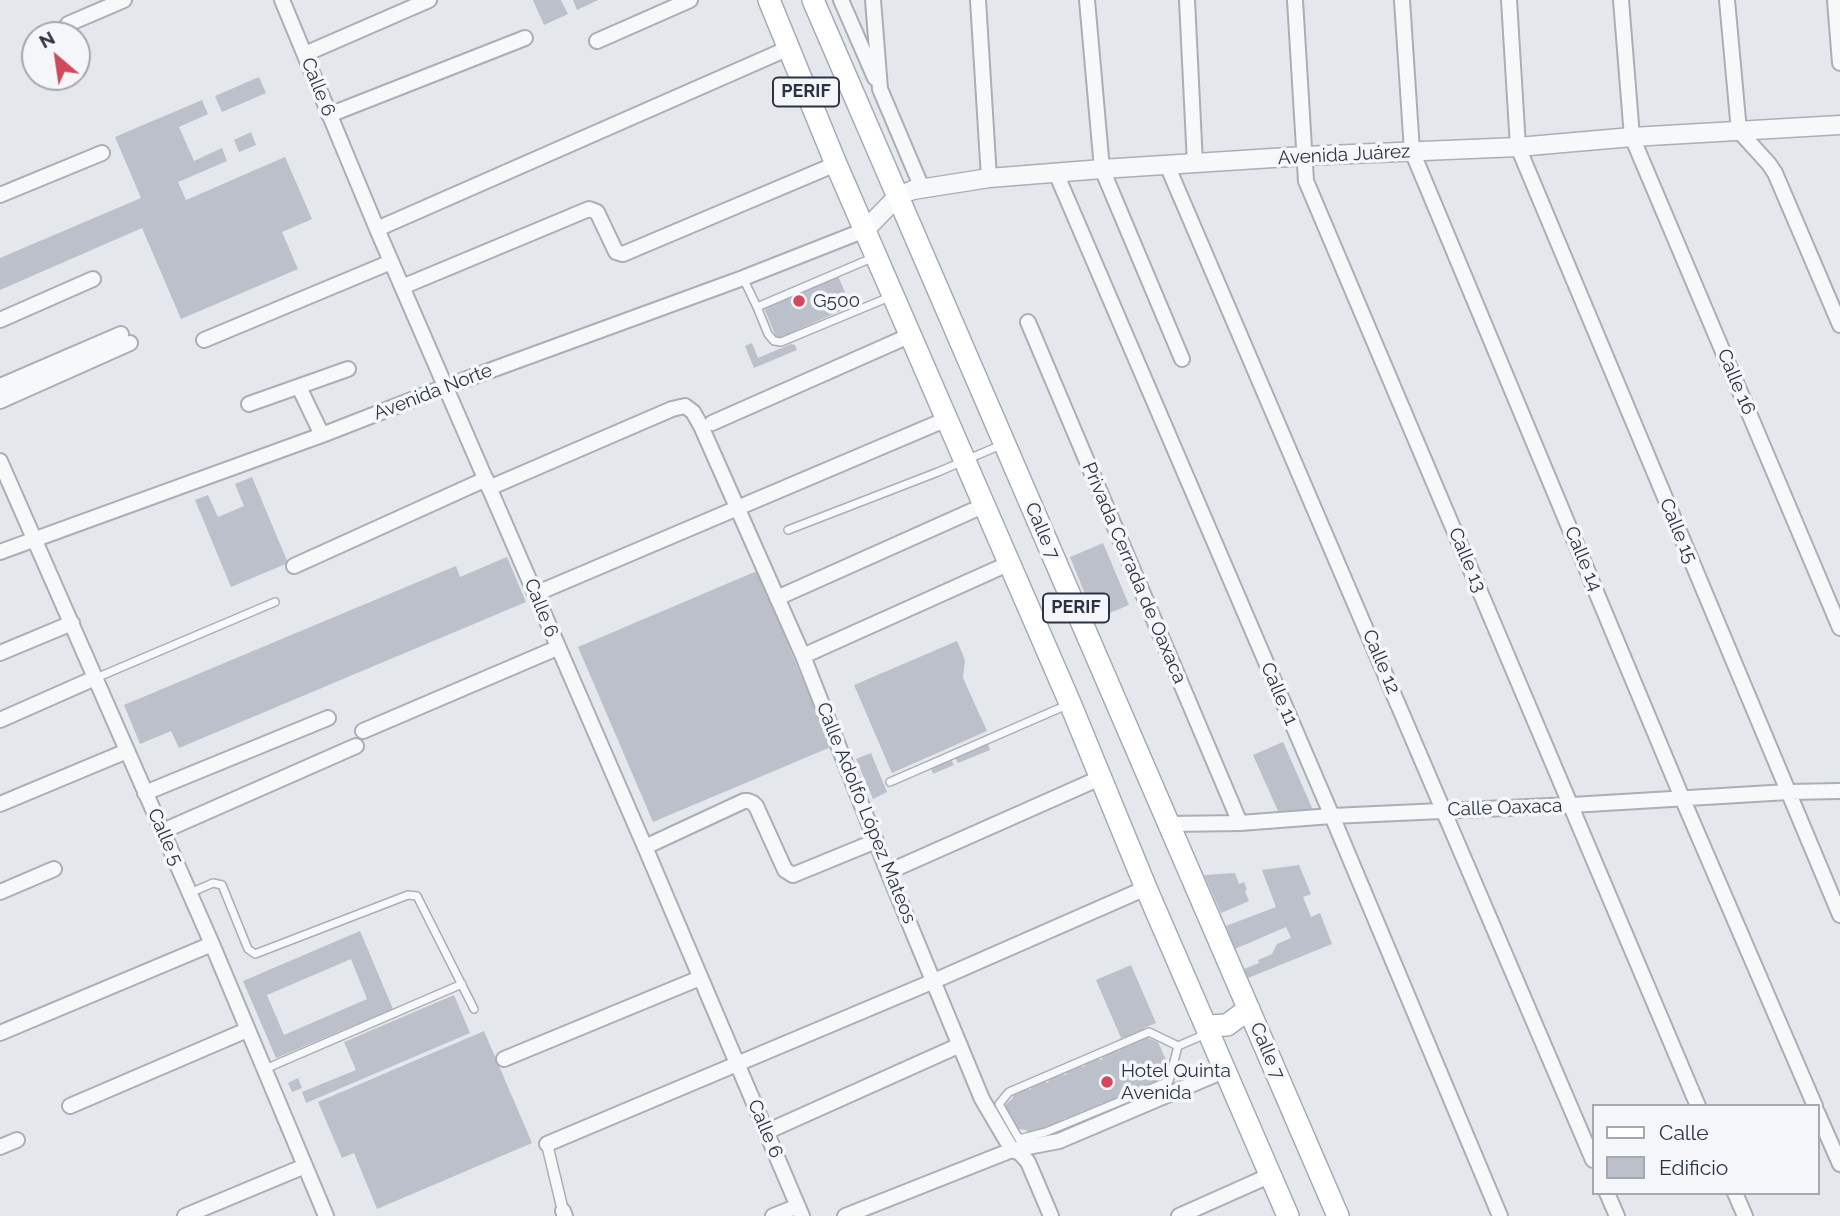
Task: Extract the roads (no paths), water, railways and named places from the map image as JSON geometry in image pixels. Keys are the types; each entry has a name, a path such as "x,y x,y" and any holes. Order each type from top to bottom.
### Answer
{"main road":[{"name":"Calle 7","path":"813,0 1338,1216"},
{"name":"PERIF","path":"775,7 836,164 1010,563 1146,888 1288,1216"},
{"path":"1208,1029 1227,1025 1249,1009"}],"street":[{"path":"75,21 124,0"},
{"name":"Calle 6","path":"282,0 391,262 800,1211"},
{"path":"305,54 429,0"},
{"path":"597,41 690,0"},
{"path":"841,0 922,188"},
{"path":"873,0 880,89"},
{"path":"978,0 989,178"},
{"path":"1087,0 1102,169 1182,359"},
{"path":"1187,0 1195,164"},
{"name":"Calle 13","path":"1295,0 1306,181 1697,1104"},
{"name":"Calle 14","path":"1402,0 1412,151 1683,800 1814,1104"},
{"name":"Calle 15","path":"1509,0 1518,147 1840,915"},
{"name":"Calle 16","path":"1621,0 1632,137 1840,628"},
{"path":"1727,0 1739,131 1774,173 1840,324"},
{"path":"1835,0 1840,63"},
{"path":"329,116 525,38"},
{"path":"377,229 789,48"},
{"name":"Avenida Juárez","path":"865,230 898,196 922,188 989,178 1304,156 1518,147 1632,137 1840,125"},
{"path":"0,195 102,153"},
{"path":"402,287 584,211 594,210 600,216 614,248 619,254 627,253 836,164"},
{"name":"Calle 12","path":"1167,165 1591,1155"},
{"name":"Calle 11","path":"1056,173 1500,1216"},
{"name":"Avenida Norte","path":"0,552 322,435 865,230"},
{"path":"204,340 391,262"},
{"path":"0,320 93,279"},
{"name":"Privada Cerrada de Oaxaca","path":"1028,322 1240,823"},
{"path":"712,423 911,335"},
{"path":"0,386 125,338 0,401"},
{"path":"248,404 348,369"},
{"path":"299,387 322,435"},
{"name":"Calle Adolfo López Mateos","path":"488,484 672,409 685,406 693,412 803,656 888,872 982,1099 1012,1150 1020,1153 1028,1162 1051,1216"},
{"path":"536,594 947,419"},
{"name":"Calle 5","path":"0,461 190,893 326,1216"},
{"path":"294,566 488,484"},
{"path":"777,598 985,505"},
{"path":"803,656 1010,563"},
{"path":"0,653 72,623"},
{"path":"363,731 557,648"},
{"path":"0,720 95,678"},
{"path":"145,793 328,718"},
{"path":"163,831 356,746"},
{"path":"0,804 127,751"},
{"path":"888,872 1100,778"},
{"name":"Calle Oaxaca","path":"1169,824 1240,823 1444,810 1572,806 1840,791"},
{"path":"645,847 748,801 756,806 785,870 793,875 876,841"},
{"path":"0,892 54,869"},
{"path":"564,1214 547,1144 934,981 1146,888"},
{"path":"1,1029 212,944"},
{"path":"503,1059 700,978"},
{"path":"70,1106 247,1030"},
{"path":"766,1132 960,1045"},
{"path":"845,1216 1012,1150 1059,1141 1226,1070"},
{"path":"1819,1116 1840,1164"},
{"path":"0,1147 18,1140"},
{"path":"186,1216 305,1166"},
{"path":"1179,1216 1271,1175"},
{"path":"1608,1195 1617,1216"},
{"path":"1736,1195 1745,1216"},
{"path":"773,1216 800,1211"}],"lane":[{"path":"757,307 876,256"},
{"path":"743,278 768,334 774,341 781,342 893,296"},
{"path":"789,530 1005,443"},
{"path":"95,678 275,602"},
{"path":"890,782 1070,703"},
{"path":"190,893 213,883 222,885 247,949 255,954 413,894 420,899 474,1009"},
{"path":"264,1069 462,984"},
{"path":"1178,1046 1149,1032 1009,1092 999,1104 1019,1139 1046,1132 1169,1081 1178,1046 1208,1029"}],"place":[{"name":"G500","path":"799,301"},
{"name":"Hotel Quinta Avenida","path":"1107,1082"}]}
